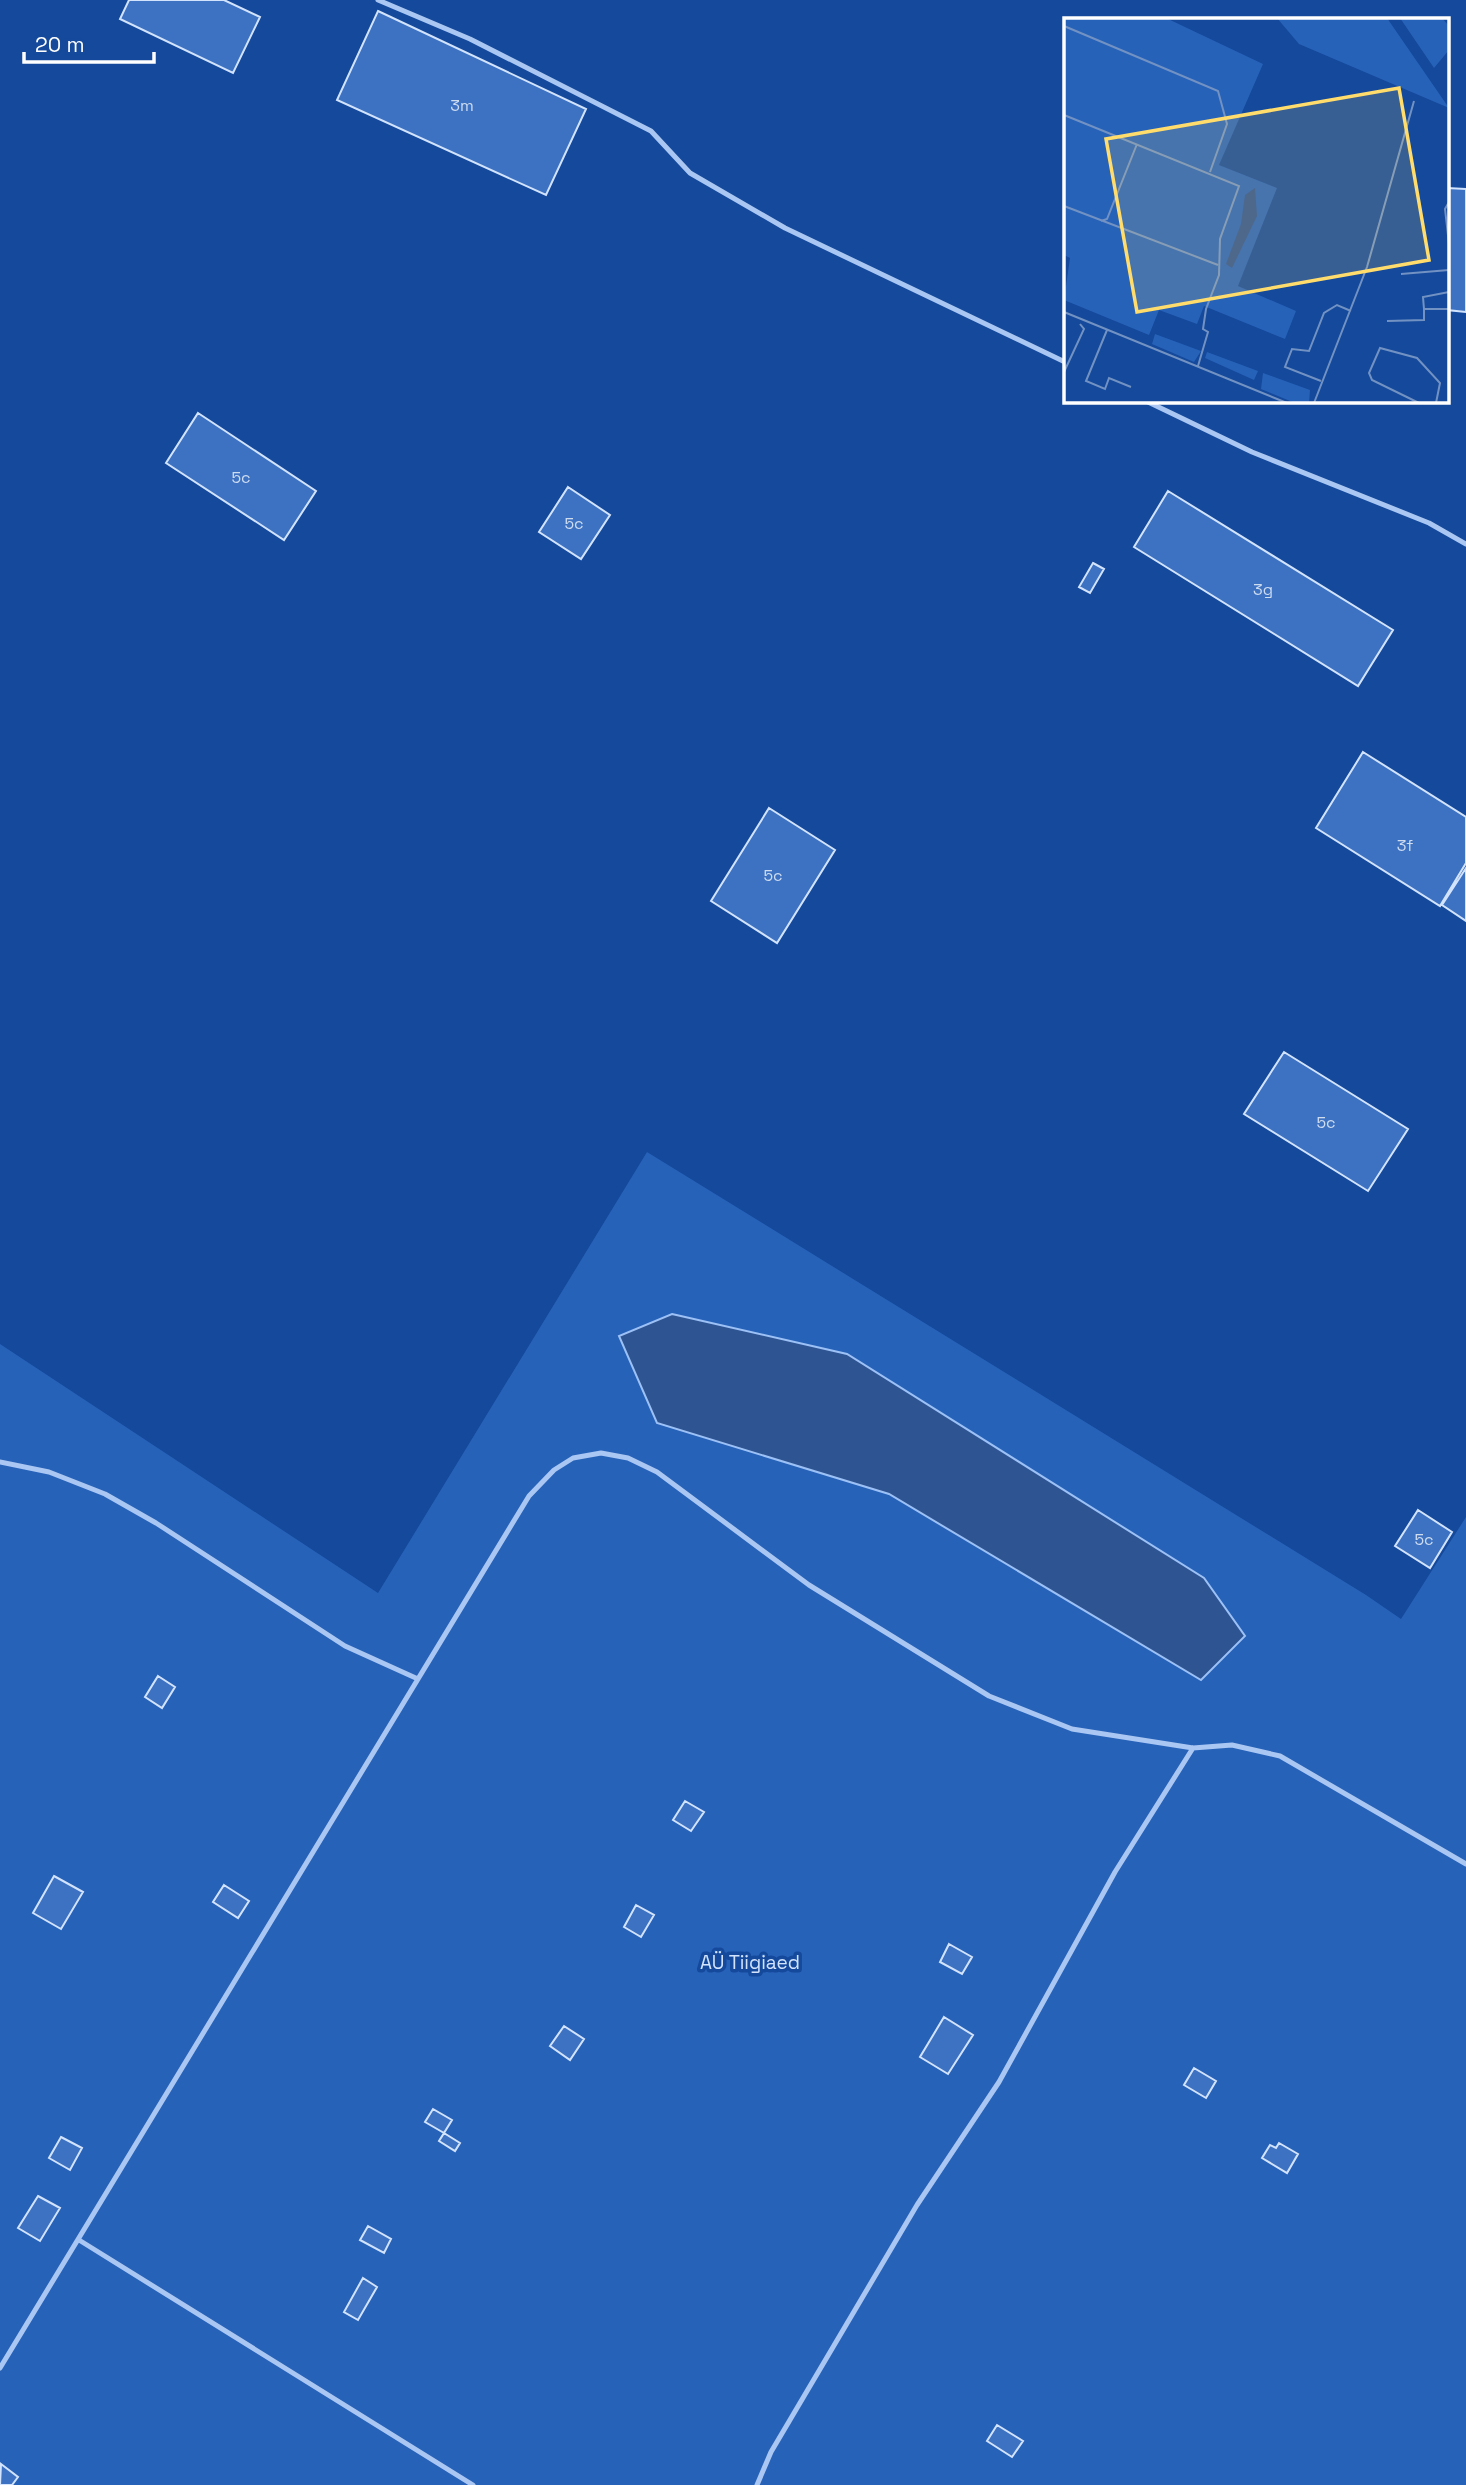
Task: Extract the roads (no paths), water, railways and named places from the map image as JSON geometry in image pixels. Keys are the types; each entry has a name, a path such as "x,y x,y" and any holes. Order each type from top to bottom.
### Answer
{"lane":[{"path":"378,0 470,39 651,131 690,173 785,228 1064,362"},
{"path":"1148,402 1252,452 1429,523 1466,544"},
{"path":"0,2368 529,1496 554,1470 573,1458 601,1453 628,1458 657,1472 809,1585 989,1696 1072,1729 1193,1748 1232,1745 1280,1756 1466,1864"},
{"path":"0,1462 49,1472 105,1494 156,1523 345,1646 418,1679"},
{"path":"757,2485 778,2440 917,2205 999,2082 1115,1872 1193,1748"},
{"path":"79,2240 473,2485"}],"park label":[{"name":"AÜ Tiigiaed","path":"750,1962"}]}
